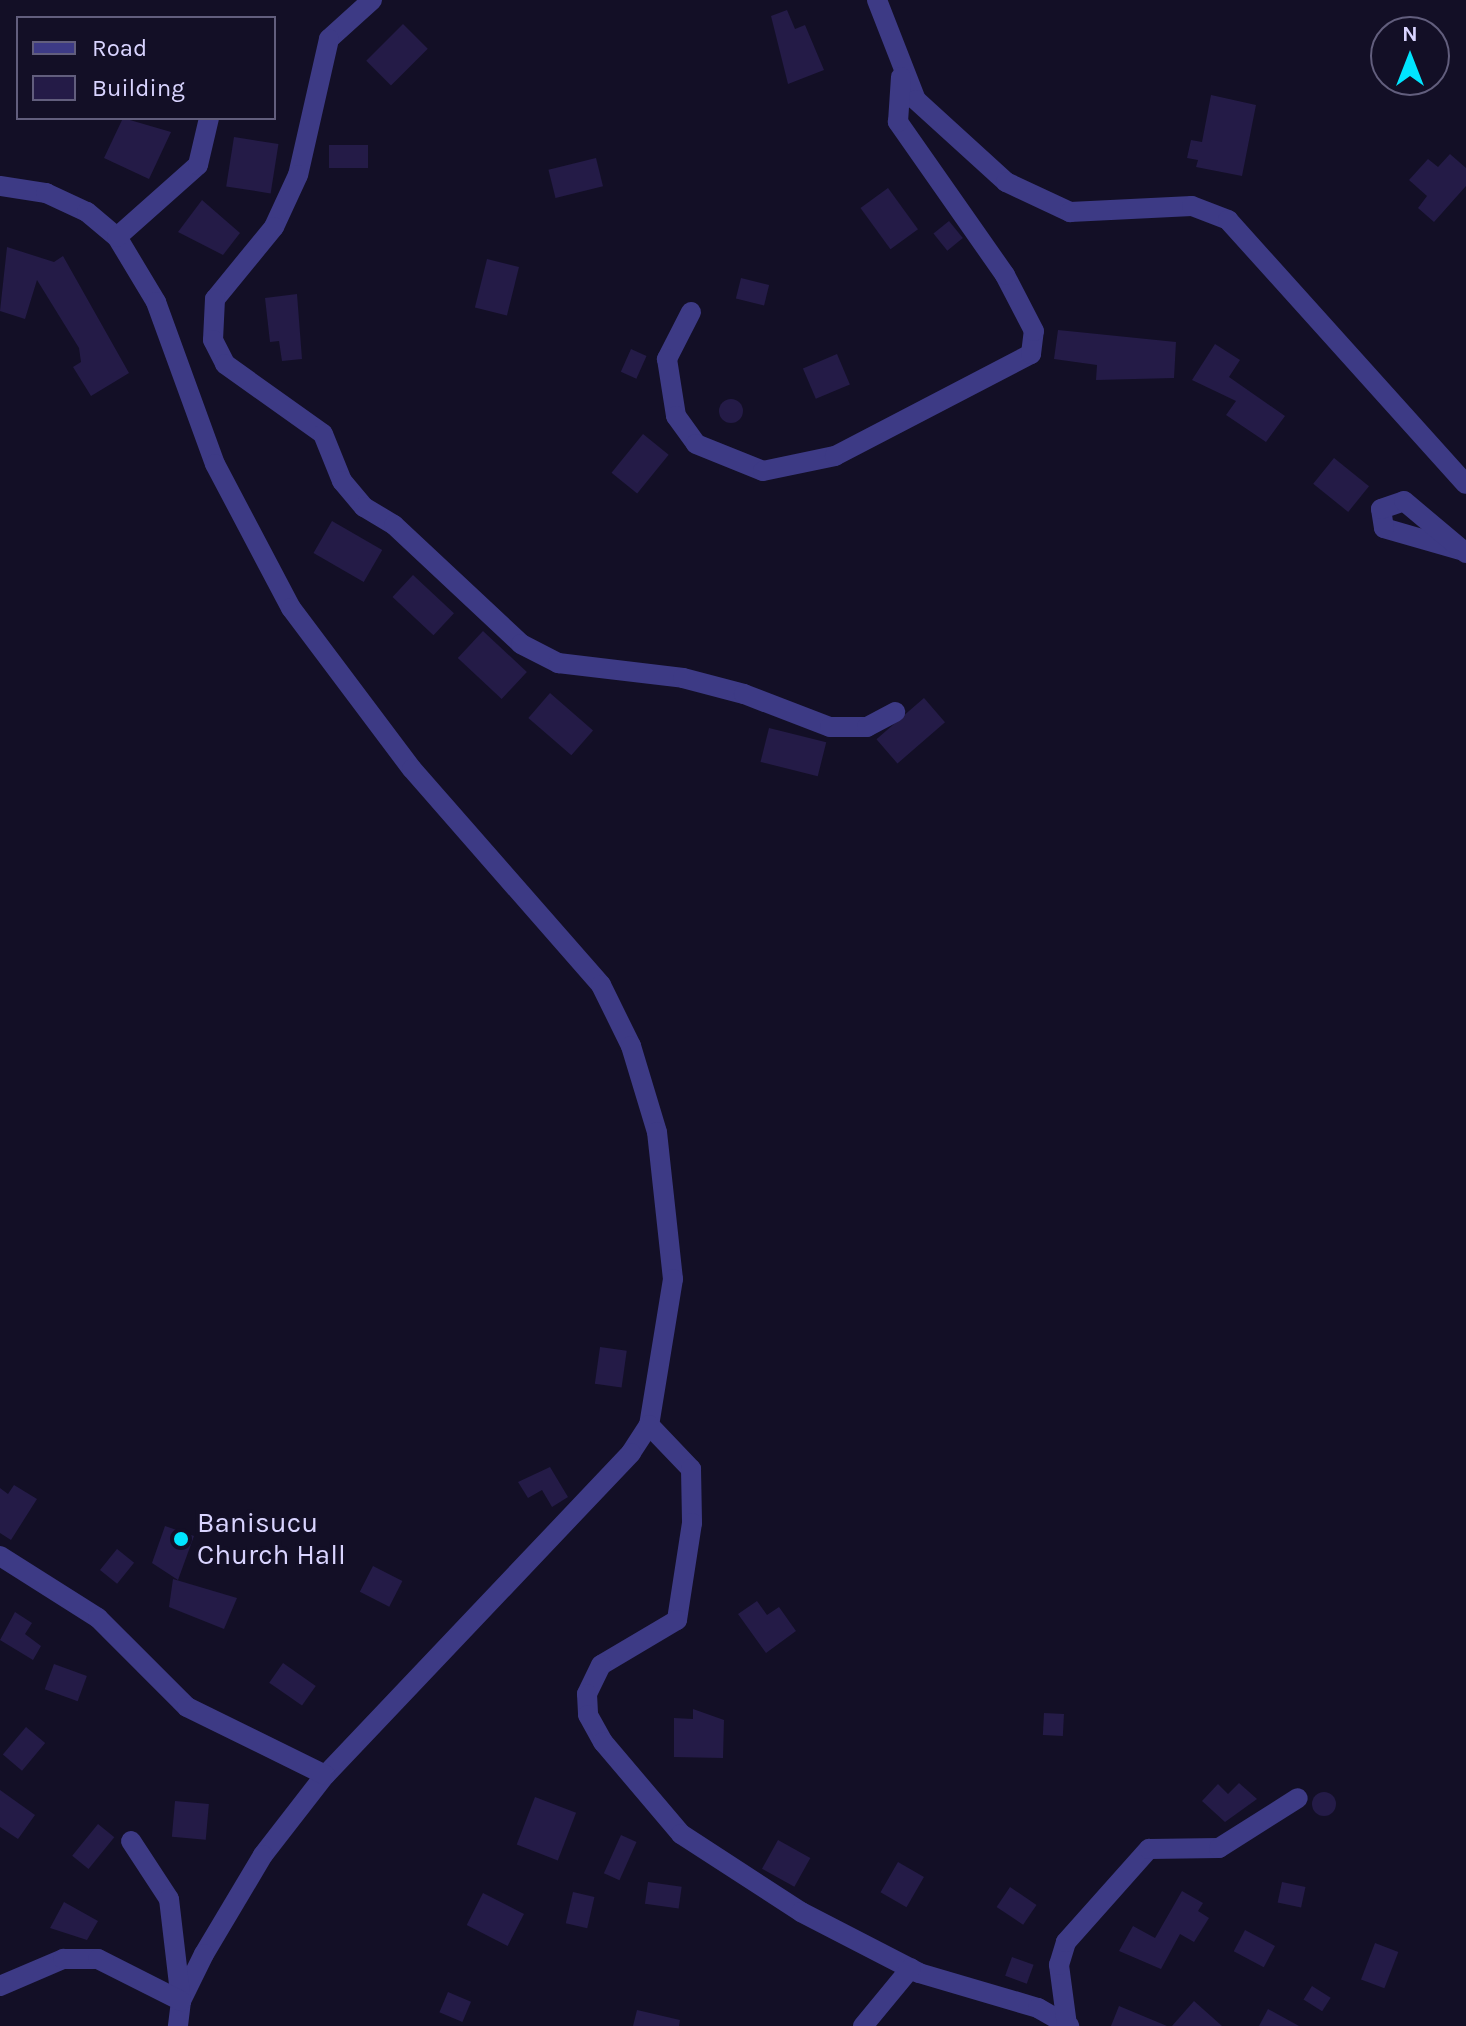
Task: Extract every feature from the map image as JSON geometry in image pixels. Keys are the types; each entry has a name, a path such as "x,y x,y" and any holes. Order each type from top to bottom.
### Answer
{"street":[{"path":"372,0 329,39 298,175 274,227 215,299 213,340 248,384 282,398 323,434 342,481 364,507 394,525 521,644 558,663 683,678 830,727 867,727 895,712"},
{"path":"877,0 901,77 916,100 1037,202 1119,214 1192,206 1228,220 1466,484"},
{"path":"691,312 667,359 676,416 696,444 763,471 835,456 1023,363 1034,342 1026,311 960,207 911,149 898,122 901,77"},
{"path":"117,237 198,165 209,120"},
{"path":"0,186 46,193 87,212 117,237 156,302 215,464 291,608 412,769 601,985 631,1046 657,1132 673,1279 649,1425 631,1453 325,1775 263,1855 181,2001"},
{"path":"649,1425 691,1469 692,1523 677,1620 601,1665 587,1694 588,1715 647,1802 681,1834 801,1912 911,1968 1038,2008 1068,2026"},
{"path":"0,1556 98,1618 187,1707 325,1775"},
{"path":"1068,2026 1059,1965 1066,1942 1149,1849 1219,1848 1298,1798"},
{"path":"131,1841 169,1899 181,2001 178,2026"},
{"path":"0,1986 63,1959 98,1959 181,2001"},
{"path":"863,2026 911,1968"}],"building":[{"path":"787,10 795,29 805,25 824,70 788,84 771,16"},
{"path":"403,24 428,49 391,86 366,61"},
{"path":"1211,95 1256,105 1242,176 1196,167 1198,160 1187,158 1191,140 1202,142"},
{"path":"122,120 171,132 149,179 104,158"},
{"path":"234,137 278,144 271,193 226,186"},
{"path":"329,145 368,145 368,168 329,168"},
{"path":"1450,154 1466,168 1466,186 1434,222 1418,208 1427,196 1409,180 1428,159 1438,167"},
{"path":"596,158 603,186 555,198 548,170"},
{"path":"888,188 918,229 890,249 860,208"},
{"path":"202,200 240,233 223,255 178,232"},
{"path":"949,221 963,238 947,251 933,234"},
{"path":"7,247 54,262 63,256 129,373 91,396 73,367 81,362 79,348 37,280 25,319 0,311"},
{"path":"487,259 519,267 507,315 475,308"},
{"path":"741,278 769,285 764,305 736,298"},
{"path":"297,294 302,359 282,361 279,341 270,342 265,298"},
{"path":"1058,330 1176,342 1174,378 1096,380 1097,365 1054,359"},
{"path":"1215,344 1240,360 1229,377 1285,416 1266,442 1226,415 1236,401 1192,380"},
{"path":"631,349 647,356 636,379 621,372"},
{"path":"837,354 850,384 816,399 803,368"},
{"path":"731,399 740,402 743,411 740,420 731,423 722,420 719,411 722,402"},
{"path":"643,434 669,455 637,494 612,473"},
{"path":"1334,458 1369,486 1348,512 1313,484"},
{"path":"332,521 382,550 364,582 314,553"},
{"path":"413,575 454,613 433,635 393,597"},
{"path":"483,631 527,672 502,699 458,658"},
{"path":"550,693 593,730 571,755 528,718"},
{"path":"924,698 945,722 897,763 876,739"},
{"path":"769,728 826,742 818,776 761,762"},
{"path":"600,1347 627,1351 622,1387 595,1384"},
{"path":"550,1467 568,1497 552,1507 542,1490 528,1498 518,1482"},
{"path":"14,1485 37,1499 11,1540 0,1533 0,1488 8,1494"},
{"path":"165,1526 194,1536 178,1580 152,1563"},
{"path":"117,1549 134,1563 117,1584 100,1570"},
{"path":"373,1566 402,1581 389,1607 360,1592"},
{"path":"173,1579 237,1598 224,1629 169,1607"},
{"path":"757,1601 767,1615 779,1607 796,1631 766,1653 738,1614"},
{"path":"15,1612 32,1623 25,1634 41,1646 33,1660 0,1640"},
{"path":"283,1663 316,1686 302,1706 269,1683"},
{"path":"54,1664 87,1676 78,1701 45,1689"},
{"path":"693,1709 724,1720 723,1758 674,1757 674,1718 693,1719"},
{"path":"1044,1713 1064,1714 1063,1736 1043,1735"},
{"path":"26,1727 45,1743 22,1771 3,1755"},
{"path":"1239,1783 1257,1799 1225,1822 1202,1801 1218,1784 1228,1794"},
{"path":"0,1790 35,1815 18,1839 0,1827"},
{"path":"1319,1792 1329,1792 1336,1799 1336,1809 1329,1816 1319,1816 1312,1809 1312,1799"},
{"path":"535,1797 576,1813 558,1860 517,1845"},
{"path":"175,1801 209,1804 206,1840 172,1837"},
{"path":"98,1824 114,1837 89,1869 72,1856"},
{"path":"621,1835 637,1842 619,1880 604,1873"},
{"path":"778,1840 810,1858 794,1887 762,1869"},
{"path":"898,1862 924,1877 906,1907 881,1892"},
{"path":"648,1882 682,1887 679,1909 645,1904"},
{"path":"1282,1882 1305,1887 1301,1908 1278,1903"},
{"path":"1010,1887 1037,1905 1023,1925 997,1907"},
{"path":"1182,1891 1203,1903 1198,1911 1209,1918 1194,1942 1180,1934 1161,1969 1119,1951 1133,1926 1155,1938"},
{"path":"573,1892 594,1897 587,1928 566,1923"},
{"path":"483,1893 524,1914 508,1946 467,1925"},
{"path":"64,1902 98,1921 87,1940 50,1928"},
{"path":"1245,1930 1275,1946 1264,1967 1234,1951"},
{"path":"1375,1943 1398,1952 1384,1988 1361,1979"},
{"path":"1012,1957 1034,1965 1027,1984 1005,1976"},
{"path":"1312,1986 1331,1998 1322,2011 1304,2000"},
{"path":"448,1992 471,2002 462,2022 439,2012"},
{"path":"1194,2001 1222,2026 1172,2026"},
{"path":"1119,2006 1167,2026 1111,2026"},
{"path":"1268,2009 1299,2026 1259,2026"},
{"path":"637,2010 680,2020 679,2026 633,2026"}],"place":[{"name":"Banisucu Church Hall","path":"181,1539"}]}
